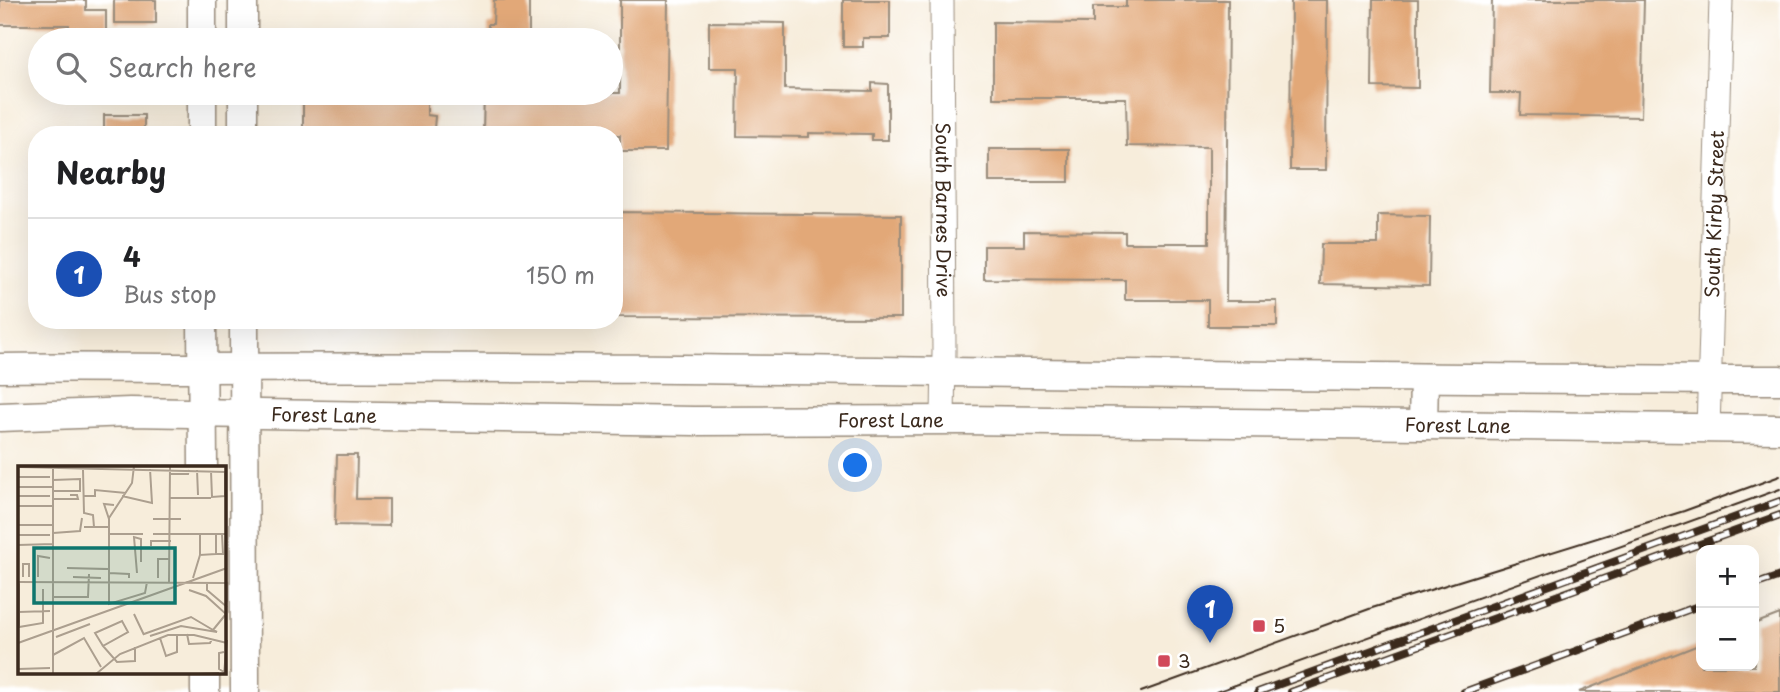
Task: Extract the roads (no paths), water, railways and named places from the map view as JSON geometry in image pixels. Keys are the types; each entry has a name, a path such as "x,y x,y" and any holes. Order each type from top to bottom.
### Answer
{"main road":[{"path":"202,0 202,28"},
{"path":"243,0 243,28"},
{"path":"202,105 202,126"},
{"path":"243,105 243,126"},
{"path":"202,329 204,466"},
{"path":"243,329 245,692"},
{"path":"0,368 112,366 1780,380"},
{"path":"1196,375 1198,422"},
{"path":"1423,425 1424,378"},
{"name":"Forest Lane","path":"0,417 130,412 694,421 1198,422 1780,429"},
{"path":"205,674 205,692"}],"street":[{"name":"South Barnes Drive","path":"942,0 943,421"},
{"name":"South Kirby Street","path":"1708,429 1721,0"}],"tram line":[{"path":"1141,692 1372,608 1684,511 1780,476"},
{"path":"1216,692 1780,489"}],"railway":[{"path":"1258,692 1780,501"},
{"path":"1291,692 1780,515"},
{"path":"1759,583 1780,576"},
{"path":"1464,692 1696,607"}],"place":[{"name":"5","path":"1259,626"},
{"name":"4","path":"1210,643"},
{"name":"3","path":"1164,661"}]}
